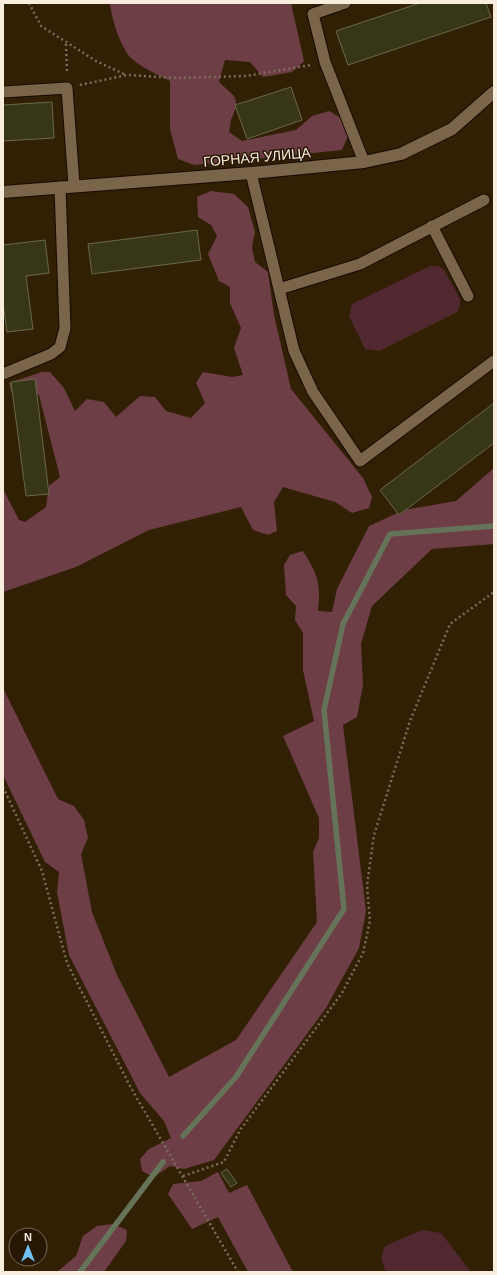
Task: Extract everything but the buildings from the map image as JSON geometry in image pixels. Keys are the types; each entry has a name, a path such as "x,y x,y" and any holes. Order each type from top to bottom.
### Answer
{"street":[{"name":"ГОРНАЯ УЛИЦА","path":"3,192 60,186 251,173 364,162 401,154 452,129 494,92"}],"lane":[{"path":"345,3 313,14 325,62 364,162"},
{"path":"3,92 68,88 74,185"},
{"path":"251,173 294,352 313,392 360,461 494,361"},
{"path":"3,374 51,354 60,347 65,328 60,186"},
{"path":"279,289 360,264 484,200"},
{"path":"432,226 468,296"}],"path":[{"path":"29,3 41,26 66,44 96,61 127,75"},
{"path":"66,44 68,88 127,75 176,78 246,76 325,62"},
{"path":"183,1176 224,1162 240,1130 342,993 363,953 370,921 367,885 374,835 410,721 450,624 494,592"},
{"path":"3,787 42,871 67,962 131,1088 238,1272"}],"shaded area":[{"path":"110,3 291,3 304,61 292,72 263,77 250,62 225,60 219,82 234,96 237,105 231,120 229,132 242,141 296,130 312,116 329,111 341,118 348,136 342,150 194,165 178,159 170,129 170,81 139,65 127,53 117,32 112,17"},
{"path":"211,191 234,194 248,207 255,232 252,247 255,262 268,272 274,315 291,389 363,478 372,497 369,508 352,513 335,502 283,487 274,502 277,531 268,535 253,530 241,507 149,530 76,567 3,592 3,489 19,520 25,522 46,507 49,486 60,477 39,395 12,394 9,383 42,372 50,372 64,388 75,411 87,399 104,402 116,417 140,396 155,397 166,411 191,418 205,403 196,383 203,372 232,377 243,375 234,348 241,328 230,303 230,287 219,281 208,254 217,236 211,225 198,217 197,197"},
{"path":"430,266 438,266 444,270 460,299 460,306 457,312 379,351 365,349 349,316 352,304"},
{"path":"494,468 494,544 432,549 372,606 361,644 363,685 357,717 343,725 366,911 359,948 326,1008 214,1160 184,1169 170,1166 154,1177 142,1171 140,1159 149,1149 171,1138 164,1121 140,1093 69,955 57,892 59,872 45,862 3,775 3,688 58,799 74,806 84,820 88,838 81,854 92,912 117,975 169,1077 236,1040 317,922 313,852 319,838 319,818 283,736 314,721 303,670 303,633 295,620 296,606 286,595 284,565 290,555 303,551 315,573 319,586 318,611 332,612 337,589 369,526 404,510 456,501"},
{"path":"218,1172 229,1193 247,1185 293,1272 248,1272 218,1217 192,1229 168,1194 173,1184 201,1181"},
{"path":"113,1224 127,1230 126,1241 104,1272 57,1272 76,1256 83,1236 97,1226"},
{"path":"422,1230 441,1233 471,1272 386,1272 381,1259 385,1246"}],"waterway":[{"path":"183,1136 236,1077 344,909 324,710 343,624 390,534 494,526"},
{"path":"80,1272 163,1162"}]}
